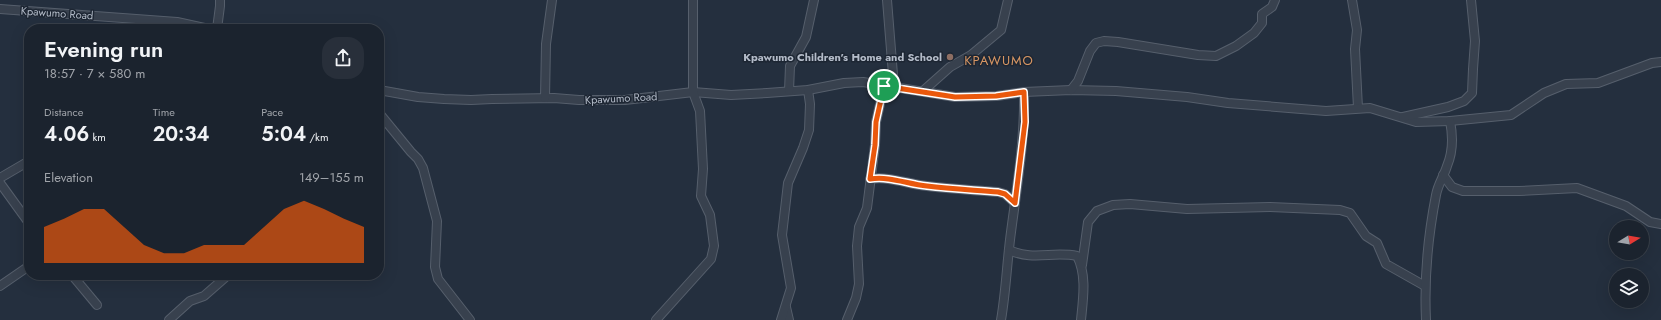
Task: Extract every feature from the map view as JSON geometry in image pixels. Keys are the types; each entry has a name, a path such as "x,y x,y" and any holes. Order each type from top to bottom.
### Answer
{"street":[{"path":"218,24 220,0"},
{"path":"545,98 546,44 552,0"},
{"path":"656,320 711,259 714,246 710,215 701,196 703,169 700,111 693,92 693,0"},
{"path":"789,91 790,66 806,37 814,0"},
{"path":"887,0 894,87"},
{"path":"923,91 950,67 971,55 1001,30 1008,0"},
{"path":"1071,90 1078,81 1090,52 1096,43 1104,41 1118,42 1198,55 1216,56 1236,46 1254,33 1262,23 1262,14 1272,7 1275,0"},
{"path":"1352,0 1357,30 1355,49 1358,108"},
{"path":"1402,117 1448,107 1464,101 1472,92 1472,69 1475,41 1471,0"},
{"name":"Kpawumo Road","path":"0,9 177,22 186,24"},
{"name":"Kpawumo Road","path":"384,91 418,98 444,99 471,100 545,98 625,100 693,92 731,95 808,90 844,83 864,82 955,97 996,96 1024,92 1071,90 1116,91 1187,97 1228,103 1326,111 1370,108 1416,122 1450,121 1511,115 1544,93 1566,84 1598,83 1652,63 1661,62"},
{"path":"847,320 856,298 859,284 857,246 859,227 867,208 875,145 876,122 884,86"},
{"path":"782,320 791,288 782,235 788,183 804,148 809,130 810,104 808,90"},
{"path":"1001,320 1006,292 1009,250 1025,122 1024,92"},
{"path":"384,119 418,159 423,168 437,221 436,273 438,279 449,295 470,320"},
{"path":"1426,320 1425,286 1436,193 1448,166 1453,137 1450,121"},
{"path":"0,178 24,163"},
{"path":"1443,175 1452,187 1469,192 1577,188 1626,206 1650,222 1661,224"},
{"path":"870,179 896,179 902,183 928,187 998,192 1005,194 1015,203"},
{"path":"0,183 24,216"},
{"path":"1082,320 1084,288 1082,265 1088,222 1097,211 1113,205 1157,206 1187,209 1270,207 1340,210 1350,213 1366,236 1377,243 1386,264 1425,286"},
{"path":"1009,250 1020,255 1069,254 1077,256 1082,265"},
{"path":"0,286 24,269"},
{"path":"76,280 97,305"},
{"path":"168,320 190,301 204,296 222,280"},
{"path":"786,306 789,320"}],"place":[{"name":"Kpawumo Children’s Home and School","path":"950,57"}],"district":[{"name":"KPAWUMO","path":"999,60"}],"route":[{"path":"884,86 955,97 996,96 1024,92 1025,122 1015,203 1005,194 998,192 948,187 928,187 902,183 896,179 870,179 875,145 876,122 884,86"}]}
